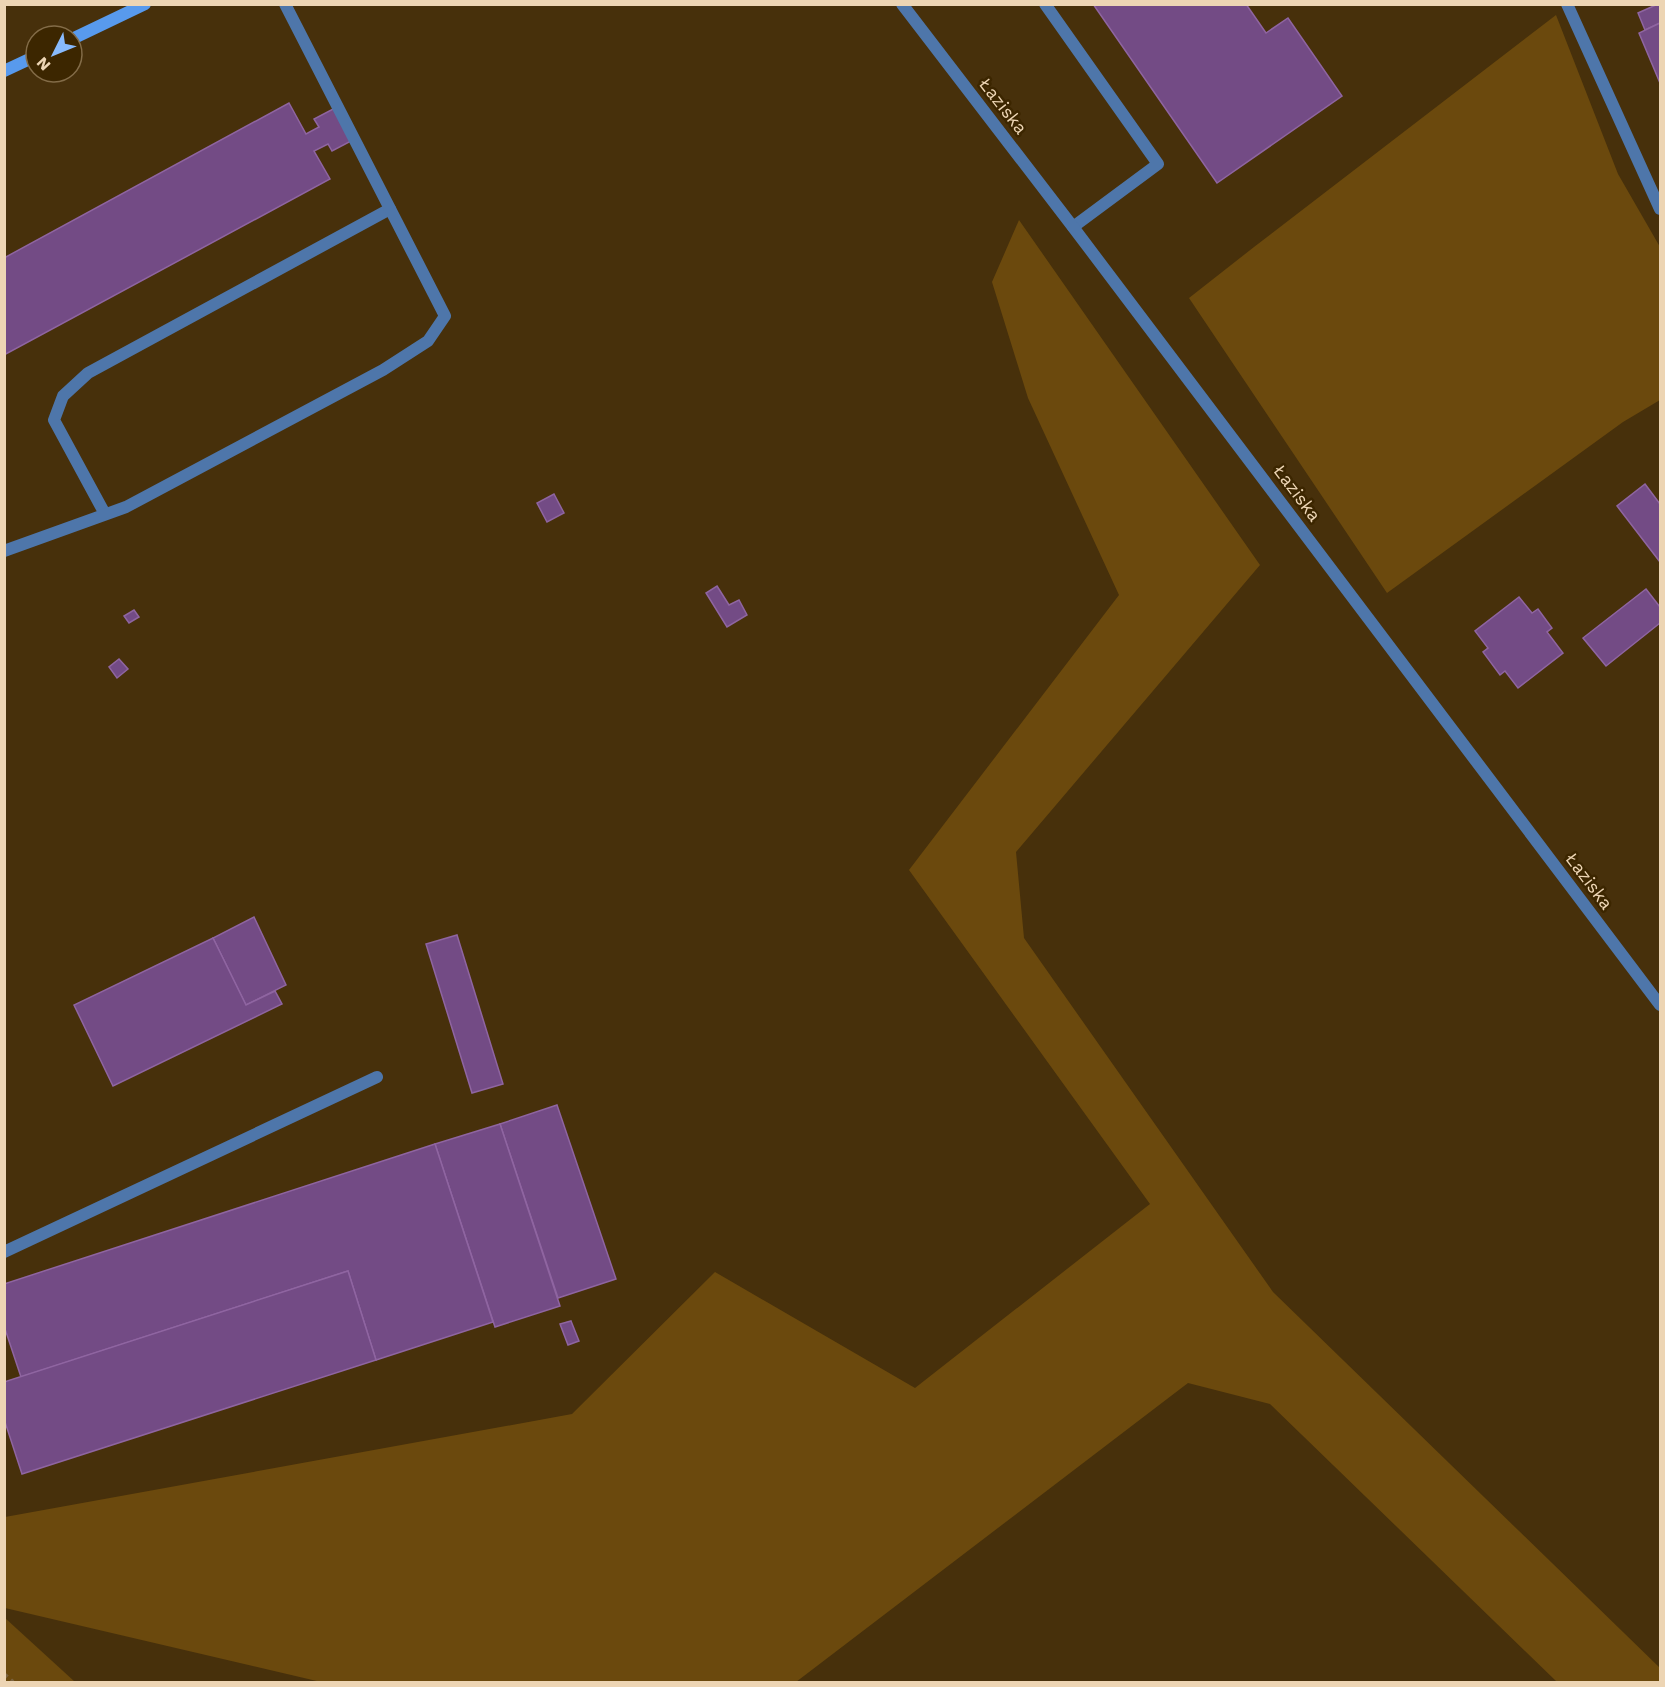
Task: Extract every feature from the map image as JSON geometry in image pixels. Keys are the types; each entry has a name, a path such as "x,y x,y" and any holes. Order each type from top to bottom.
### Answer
{"main road":[{"path":"84,33 145,4"},
{"path":"4,70 24,61"}],"street":[{"path":"4,550 126,507 383,370 428,341 445,316 285,4"},
{"name":"Łaziska","path":"902,4 1074,227 1660,1005"},
{"path":"1045,4 1158,164 1074,227"},
{"path":"1567,4 1660,209"},
{"path":"105,514 54,420 63,396 88,373 390,209"},
{"path":"4,1252 377,1077"}],"path":[{"path":"4,1674 13,1683"}],"shaded area":[{"path":"1556,15 1618,174 1660,247 1660,400 1623,422 1387,593 1189,298"},
{"path":"1019,220 1260,565 1016,852 1024,938 1273,1292 1660,1668 1660,1682 1557,1682 1270,1404 1188,1383 796,1682 321,1682 5,1608 5,1517 572,1414 715,1272 915,1388 1150,1204 909,870 1119,595 1028,398 992,282"},
{"path":"5,1618 75,1682 5,1682"}],"building":[{"path":"1093,4 1246,4 1266,33 1288,18 1342,96 1217,183"},
{"path":"1660,4 1660,23 1645,30 1638,13"},
{"path":"1660,23 1660,83 1639,33"},
{"path":"289,103 306,134 319,127 314,119 335,108 353,140 332,151 328,144 314,151 330,179 4,355 4,258"},
{"path":"1645,484 1660,504 1660,562 1617,506"},
{"path":"554,494 564,513 547,522 537,503"},
{"path":"717,586 729,605 739,600 747,615 727,627 706,593"},
{"path":"1646,589 1660,607 1660,623 1606,666 1583,638"},
{"path":"1519,597 1532,613 1538,609 1552,628 1547,632 1563,653 1518,688 1505,671 1500,675 1483,652 1488,648 1475,631"},
{"path":"134,610 139,617 129,623 124,616"},
{"path":"119,659 128,669 117,678 109,667"},
{"path":"254,917 286,985 246,1005 213,938"},
{"path":"457,935 503,1084 472,1093 426,944"},
{"path":"213,938 246,1005 275,991 282,1004 113,1086 74,1005"},
{"path":"557,1105 616,1279 558,1298 500,1124"},
{"path":"500,1124 560,1306 495,1327 435,1144"},
{"path":"435,1144 493,1322 376,1360 348,1271 21,1377 4,1326 4,1284"},
{"path":"348,1271 376,1360 22,1474 4,1419 4,1382"},
{"path":"571,1321 579,1341 568,1345 560,1324"}]}
